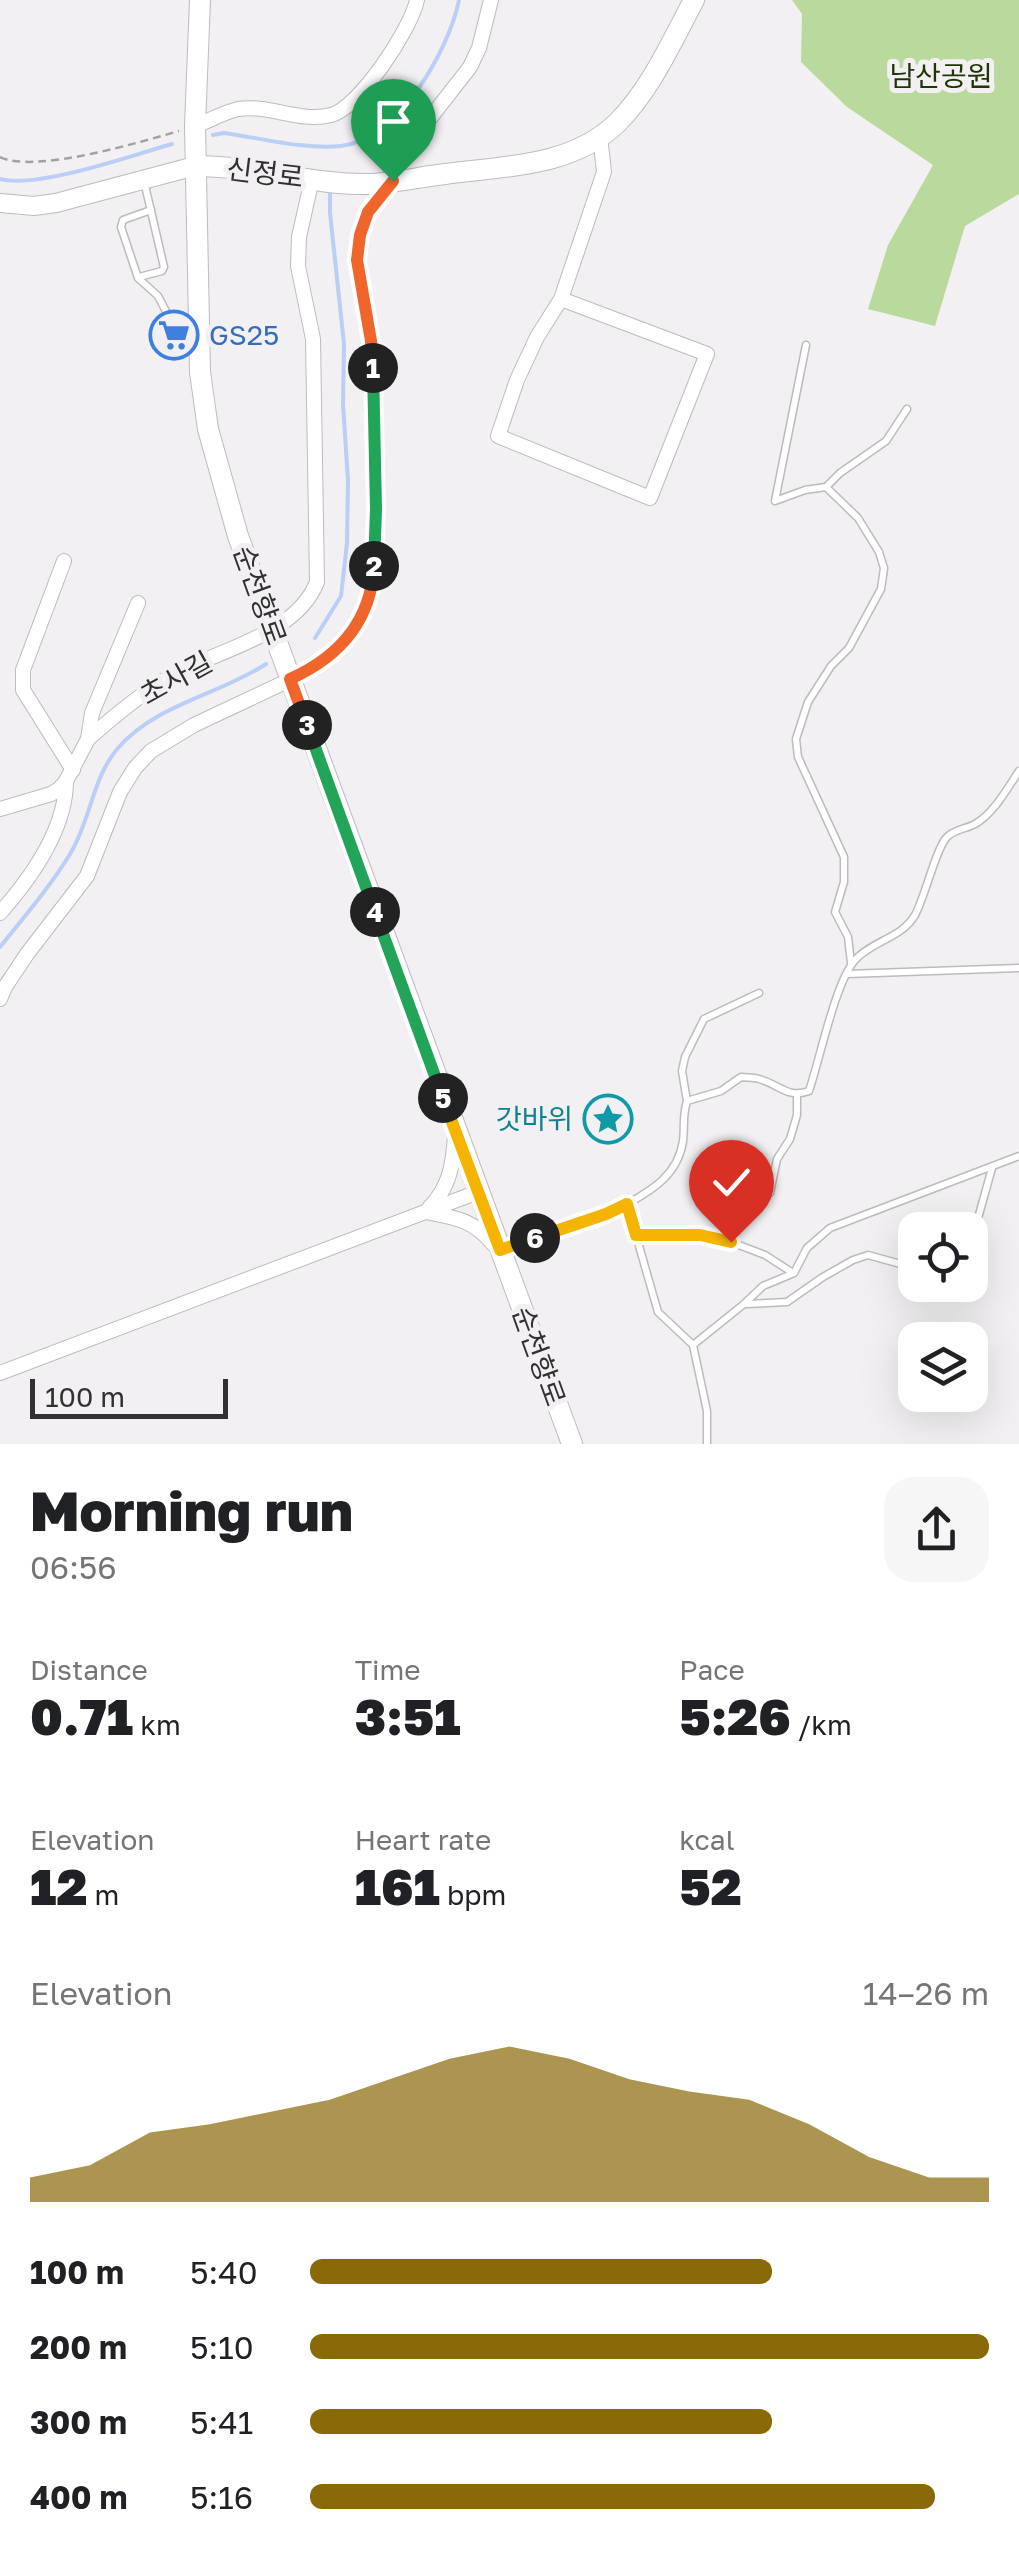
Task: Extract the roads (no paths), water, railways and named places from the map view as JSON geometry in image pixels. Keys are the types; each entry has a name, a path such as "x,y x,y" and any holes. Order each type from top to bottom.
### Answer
{"main road":[{"name":"순천향로","path":"200,0 195,166 200,372 208,429 238,536 572,1444"},
{"name":"신정로","path":"195,166 225,166 370,184 558,157 581,148 617,123 658,66 694,0"}],"street":[{"path":"195,126 237,109 318,117 336,114 356,97 390,55 406,32 416,0"},
{"path":"0,999 27,954 86,876 120,792 151,751 194,725 312,669 357,626 373,588 376,509 374,386 371,341 357,260 360,235 368,212 393,181 398,158 470,67 492,0"},
{"path":"561,299 707,354 650,498 498,436 536,336 561,299 604,172 600,136"},
{"name":"신정로","path":"0,203 56,203 195,166"},
{"name":"초사길","path":"88,739 130,702 172,676 296,614 311,597 317,582 313,339 298,266 299,237 312,179"},
{"path":"0,913 18,892 54,834 66,797 69,776 22,690 24,670 64,561"},
{"path":"0,809 51,794 69,776 88,739 92,713 138,602"},
{"path":"425,1212 447,1184 455,1130"},
{"path":"0,1372 478,1192"},
{"path":"425,1212 463,1219 482,1230 501,1252"}],"lane":[{"path":"138,278 164,270 144,180"},
{"path":"151,210 121,223 138,278 158,296 173,325 175,354"},
{"path":"806,345 774,501 826,487 886,441 907,410"},
{"path":"826,487 858,518 884,568 881,589 849,648 831,666 808,702 796,739 798,757 844,857 844,882 835,912 848,937 851,964"},
{"path":"687,1101 721,1091 741,1077 761,1079 797,1095 809,1091 851,964 864,951 906,928 916,914 945,838 986,815 1019,771"},
{"path":"847,974 1019,968"},
{"path":"501,1252 606,1214 657,1187 676,1165 684,1139 682,1117 687,1101 682,1071 704,1019 759,992"},
{"path":"731,1242 750,1198 770,1193 777,1159 790,1138 797,1115 797,1095"},
{"path":"693,1345 764,1286 794,1273 808,1248 830,1228 1019,1156"},
{"path":"980,1212 993,1166"},
{"path":"627,1204 658,1312 693,1345 707,1411 707,1444"},
{"path":"636,1235 700,1235 731,1242 765,1254 794,1273"},
{"path":"744,1304 787,1302 823,1277 868,1255 898,1263"}],"waterway":[{"path":"213,135 224,133 313,146 341,146 362,140 382,128 418,90 444,43 459,0"},
{"path":"0,179 16,181 60,175 172,144"},
{"path":"315,638 341,596 347,543 344,344 330,191"},
{"path":"0,947 70,854 102,772 118,748 133,733 169,710 266,664"}],"place":[{"name":"GS25","path":"174,335"},
{"name":"갓바위","path":"608,1119"}],"park label":[{"name":"남산공원","path":"941,76"}]}
